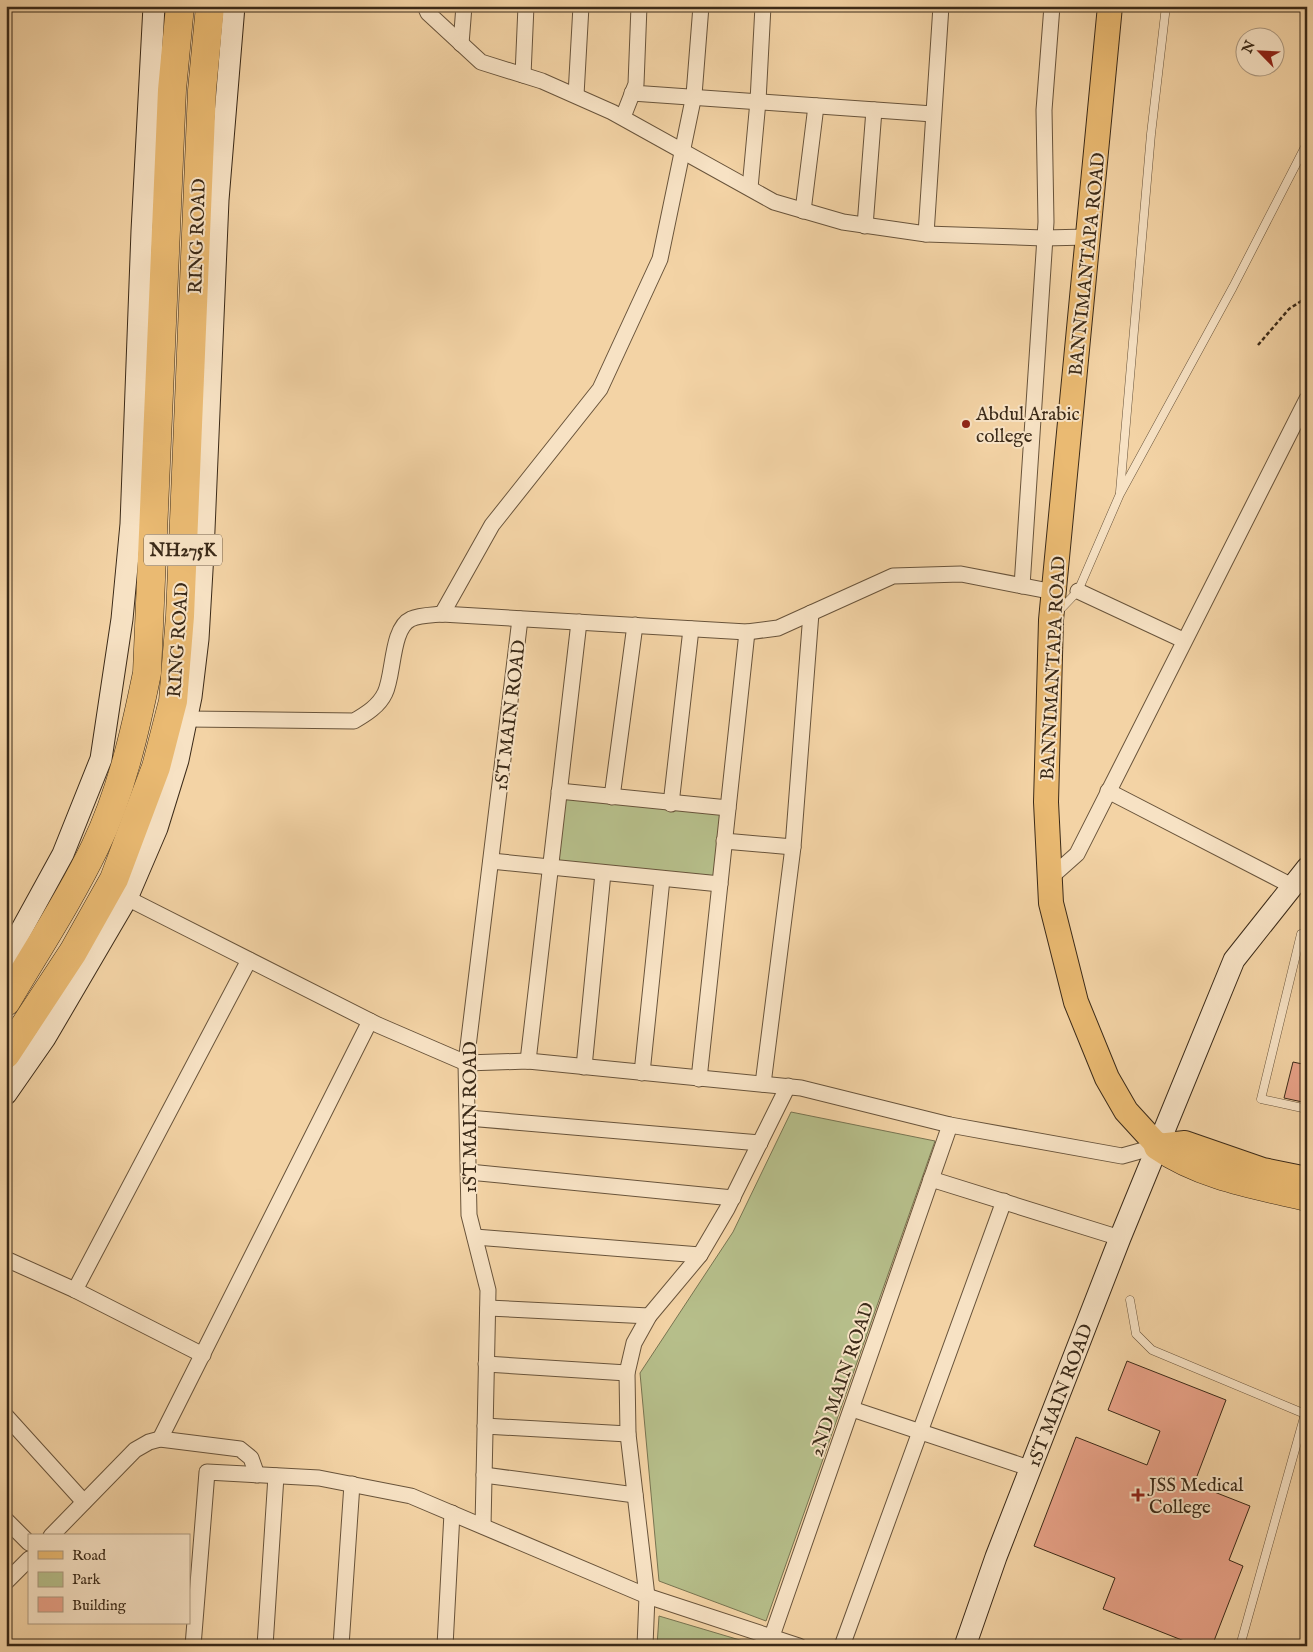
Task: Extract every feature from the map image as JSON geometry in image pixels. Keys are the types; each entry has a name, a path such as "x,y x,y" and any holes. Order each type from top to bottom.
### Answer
{"highway":[{"name":"RING ROAD","path":"6,1002 70,896 96,845 120,782 137,723 146,673 172,90 180,6"},
{"name":"RING ROAD","path":"6,1054 73,952 118,893 156,767 173,701 180,616 202,90 210,6"},
{"name":"BANNIMANTAPA ROAD","path":"1158,1146 1178,1160 1230,1178 1307,1196"}],"main road":[{"name":"BANNIMANTAPA ROAD","path":"1110,6 1051,620 1046,802 1051,903 1079,1010 1107,1078 1126,1111 1158,1146"},
{"path":"1158,1146 1185,1143 1262,1170 1307,1179"}],"street":[{"path":"6,958 63,854 102,750 122,619 131,524 142,221 154,6"},
{"path":"6,1094 45,1038 118,893 157,828 178,760 187,720 198,639 218,200 234,6"},
{"path":"425,6 428,13 481,62 523,75 623,117 774,202 843,222 926,234 1044,238 1088,237"},
{"path":"461,44 464,6"},
{"path":"523,75 526,6"},
{"path":"576,96 581,6"},
{"path":"623,117 636,84 639,6"},
{"path":"442,614 492,525 600,389 660,260 694,96 700,6"},
{"path":"750,188 758,101 763,6"},
{"path":"926,234 941,6"},
{"path":"1022,586 1046,222 1044,110 1052,6"},
{"path":"632,93 934,114"},
{"path":"803,211 816,106"},
{"path":"865,226 874,110"},
{"path":"1050,878 1077,854 1183,640 1307,398"},
{"path":"187,720 354,721 376,706 385,692 398,638 405,623 412,618 442,614 748,632 778,628 893,576 961,574 1054,592"},
{"path":"1078,591 1183,640"},
{"path":"763,1084 793,847 811,612"},
{"name":"1ST MAIN ROAD","path":"483,1526 488,1290 469,1215 466,1063 520,618"},
{"path":"528,1060 579,622"},
{"path":"612,797 635,626"},
{"path":"671,804 691,629"},
{"path":"699,1079 748,632"},
{"path":"560,791 671,804 728,808"},
{"path":"1108,791 1294,887"},
{"path":"724,841 793,847"},
{"path":"491,861 720,884"},
{"name":"1ST MAIN ROAD","path":"965,1646 996,1557 1032,1469 1120,1238 1234,960 1294,887 1307,868"},
{"path":"584,1067 603,873"},
{"path":"642,1073 662,878"},
{"path":"118,893 370,1021 466,1063 528,1060 699,1079 788,1086 950,1125 1122,1156 1158,1146"},
{"path":"75,1290 249,960"},
{"path":"160,1439 370,1021"},
{"path":"645,1646 647,1596 628,1434 627,1373 634,1342 649,1316 700,1256 733,1198 788,1086"},
{"path":"468,1118 760,1143"},
{"name":"2ND MAIN ROAD","path":"772,1641 950,1125"},
{"path":"469,1172 733,1198"},
{"path":"931,1179 1120,1238"},
{"path":"842,1646 1004,1201"},
{"path":"475,1237 700,1256"},
{"path":"6,1258 75,1290 202,1355"},
{"path":"488,1308 649,1316"},
{"path":"486,1364 627,1373"},
{"path":"852,1409 1032,1469"},
{"path":"6,1416 84,1502"},
{"path":"485,1426 628,1434"},
{"path":"53,1534 135,1450 149,1442 160,1439 240,1449 251,1458 256,1475"},
{"path":"193,1646 207,1472 319,1478 411,1496 647,1596 772,1641 799,1646"},
{"path":"484,1475 635,1495"},
{"path":"265,1646 276,1476"},
{"path":"341,1646 352,1484"},
{"path":"445,1646 452,1513"},
{"path":"6,1520 28,1542"},
{"path":"6,1582 28,1560"}],"lane":[{"path":"1120,494 1151,134 1166,6"},
{"path":"1051,620 1078,591 1120,494 1233,286 1307,143"},
{"path":"1307,935 1302,934 1262,1099 1307,1110"},
{"path":"1130,1300 1136,1334 1152,1350 1306,1414 1240,1646"}],"path":[{"path":"1258,345 1289,309 1303,300 1307,301"}],"green space":[{"path":"564,798 722,813 715,876 558,861"},
{"path":"791,1112 935,1141 766,1621 659,1581 640,1373 733,1232"},
{"path":"659,1616 760,1646 657,1646"}],"building":[{"path":"1293,1062 1307,1065 1307,1103 1284,1098"},
{"name":"JSS Medical College","path":"1127,1361 1226,1400 1194,1484 1250,1506 1229,1560 1243,1566 1212,1646 1197,1646 1103,1609 1115,1578 1034,1546 1076,1437 1147,1465 1160,1431 1108,1410"}],"place":[{"name":"Abdul Arabic college","path":"966,424"},
{"name":"JSS Medical College","path":"1138,1495"}]}
